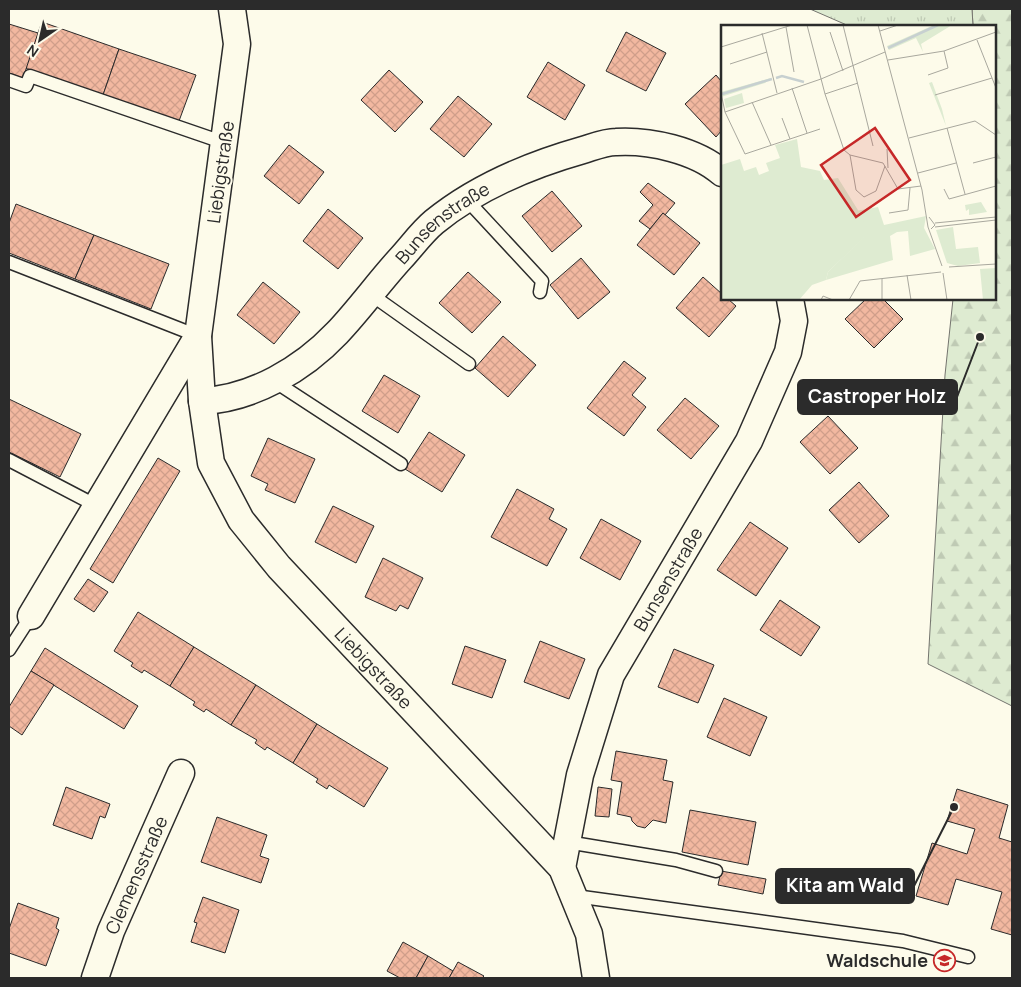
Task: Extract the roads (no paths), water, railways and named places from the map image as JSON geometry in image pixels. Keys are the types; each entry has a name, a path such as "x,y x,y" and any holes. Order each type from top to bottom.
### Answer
{"street":[{"name":"Liebigstraße","path":"232,9 238,44 198,336 202,401 212,463 241,520 279,568 562,868 589,934 596,978"},
{"name":"Bunsenstraße","path":"202,401 222,400 274,380 301,364 337,334 370,293 433,222 467,200 540,163 614,142 652,142 688,154 721,172"},
{"name":"Bunsenstraße","path":"562,868 580,775 612,676 749,441 788,352 794,321 790,300"},
{"name":"Liebigstraße","path":"31,616 198,336"},
{"name":"Clemensstraße","path":"95,978 111,931 181,773"}],"lane":[{"path":"9,80 26,86 30,76 225,142"},
{"path":"467,200 542,281 540,292"},
{"path":"9,262 198,336"},
{"path":"370,293 469,364"},
{"path":"274,380 401,464"},
{"path":"9,460 97,506"},
{"path":"9,650 31,616"},
{"path":"567,842 676,860 716,871"},
{"path":"575,896 903,941 968,958"}],"place":[{"name":"Castroper Holz","path":"980,337"},
{"name":"Kita am Wald","path":"954,807"},
{"name":"Waldschule","path":"944,960"}]}
